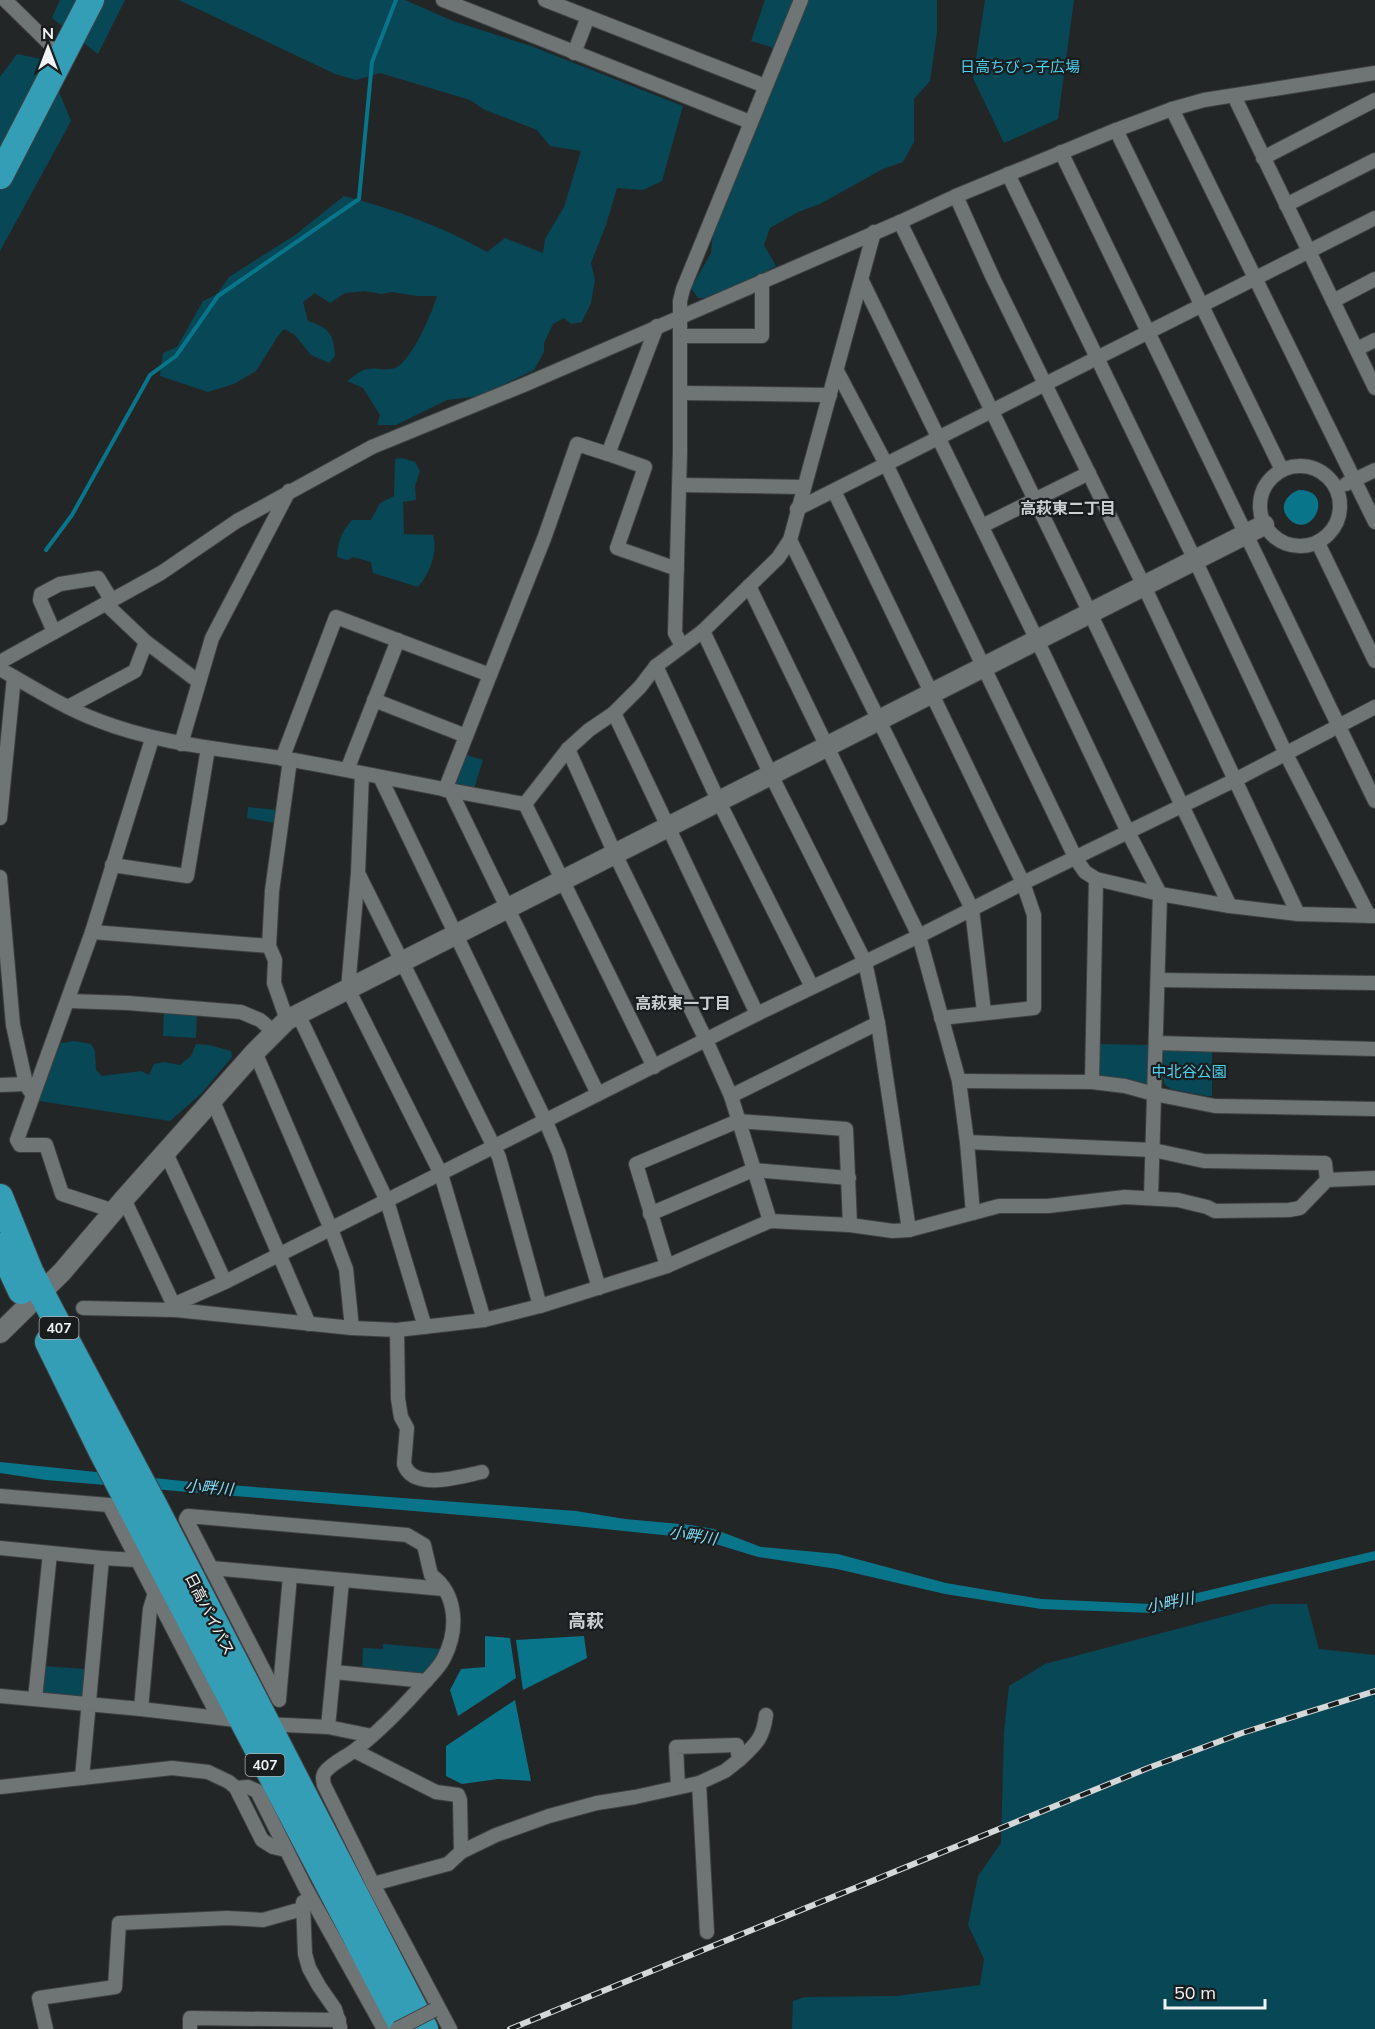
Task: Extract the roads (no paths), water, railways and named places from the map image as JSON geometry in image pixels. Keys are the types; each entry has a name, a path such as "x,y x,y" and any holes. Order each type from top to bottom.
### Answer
{"highway":[{"path":"0,176 91,0"},
{"name":"日高バイパス","path":"0,1197 30,1271 35,1299"},
{"name":"日高バイパス","path":"0,1246 35,1299 115,1453 153,1503 268,1724 432,2015"},
{"name":"日高バイパス","path":"115,1453 128,1501 230,1719 404,2029"}],"street":[{"path":"5,0 63,57"},
{"path":"442,0 750,122"},
{"path":"545,0 765,86"},
{"path":"682,645 675,633 680,485 682,315 680,301 682,289 801,0"},
{"path":"574,53 588,17"},
{"path":"0,662 161,573 237,521 372,447 526,384 956,196 1172,109 1204,100 1375,73"},
{"path":"1234,96 1375,388"},
{"path":"1263,158 1375,100"},
{"path":"1172,109 1375,522"},
{"path":"1116,130 1282,470"},
{"path":"1061,152 1150,332 1256,530 1338,726 1375,801"},
{"path":"1286,205 1375,160"},
{"path":"837,371 886,464 1076,859 1085,872 1096,879 1160,894 1230,906 1298,914 1372,916 1286,754 1008,174"},
{"path":"956,196 993,278 1144,586 1298,914"},
{"path":"797,509 1375,218"},
{"path":"900,222 1230,906"},
{"path":"525,804 568,749 589,730 614,713 640,687 656,666 703,631 777,558 790,540 874,232"},
{"path":"1333,301 1375,279"},
{"path":"681,336 762,336 762,281"},
{"path":"862,281 1160,894 1151,1198"},
{"path":"608,454 657,326"},
{"path":"1357,349 1375,340"},
{"path":"681,393 830,395"},
{"path":"598,1094 509,907 448,791 466,736 545,536 577,444 645,467 617,548 677,569"},
{"path":"0,1333 35,1299 255,1052 286,1022 348,988 1256,530 1272,535 1282,542 1300,546 1318,543 1328,536 1336,525 1341,507 1337,490 1329,477 1319,470 1301,466 1282,470 1272,477 1264,488 1256,530"},
{"path":"1337,490 1375,470"},
{"path":"982,526 1089,473"},
{"path":"680,485 803,488"},
{"path":"181,744 212,638 289,491"},
{"path":"834,491 1023,883 1034,915 1034,1008 941,1018"},
{"path":"790,540 972,909 984,1012"},
{"path":"1318,543 1375,661"},
{"path":"54,632 40,600 41,594 60,584 98,578 109,602 146,642 199,682"},
{"path":"749,586 919,936 959,1080 973,1214"},
{"path":"425,1327 387,1201 286,1022 274,982 275,960 269,946 272,891 286,759 336,617 490,675"},
{"path":"703,631 771,775 866,962 878,1023 909,1230"},
{"path":"347,770 398,640"},
{"path":"68,707 135,671 146,642"},
{"path":"656,666 719,801 813,987"},
{"path":"0,669 68,707 97,720 152,739 286,759 525,804"},
{"path":"0,818 14,676"},
{"path":"374,700 466,736"},
{"path":"175,1307 757,1014 1235,780 1375,707"},
{"path":"614,713 757,1014"},
{"path":"119,1205 62,1194 46,1145 21,1145 17,1140 92,932 152,739"},
{"path":"112,865 187,876 208,748"},
{"path":"568,749 615,854 731,1096 770,1221"},
{"path":"362,774 358,873 348,988 441,1174 484,1320"},
{"path":"380,777 546,1122 559,1153 599,1287"},
{"path":"525,804 654,1066"},
{"path":"358,873 499,1157 540,1306"},
{"path":"0,877 13,1025 26,1084 33,1098"},
{"path":"1092,1082 1096,879"},
{"path":"92,932 269,946"},
{"path":"1158,980 1375,983"},
{"path":"68,1001 128,1003 241,1012 260,1020 286,1022"},
{"path":"731,1096 878,1023"},
{"path":"1156,1043 1375,1049"},
{"path":"255,1052 331,1228 346,1269 352,1329"},
{"path":"959,1080 1092,1082 1125,1086 1215,1106 1375,1109"},
{"path":"0,1085 26,1084"},
{"path":"213,1101 309,1324"},
{"path":"667,1266 636,1164 738,1121 846,1129 850,1225"},
{"path":"967,1142 1152,1150 1204,1161 1325,1163 1327,1180"},
{"path":"166,1153 225,1282"},
{"path":"650,1214 753,1170 849,1178"},
{"path":"83,1308 175,1307 352,1329 397,1330 484,1320 540,1306 667,1266 770,1221 850,1225 893,1231 909,1230 999,1206 1048,1206 1125,1197 1178,1200 1207,1207 1215,1212 1289,1210 1300,1208 1327,1180 1375,1178"},
{"path":"119,1205 175,1307"},
{"path":"397,1330 398,1399 401,1417 407,1428 404,1464 406,1469 416,1477 436,1481 482,1472"},
{"path":"0,1496 109,1505 154,1596 230,1719"},
{"path":"290,1576 279,1700 186,1519 188,1516 407,1535 424,1545 431,1575 439,1581 452,1606 455,1620 445,1657 426,1681 372,1736 325,1772 322,1778 432,2015 450,2029"},
{"path":"0,1548 136,1560"},
{"path":"35,1699 50,1553"},
{"path":"82,1778 102,1558"},
{"path":"211,1569 444,1589"},
{"path":"328,1727 342,1581"},
{"path":"141,1709 150,1609 154,1596"},
{"path":"334,1672 426,1681"},
{"path":"0,1696 268,1724 328,1727 372,1736"},
{"path":"373,1884 448,1864 461,1852 496,1835 549,1816 597,1803 699,1783 725,1771 758,1743 764,1731 766,1715"},
{"path":"678,1787 676,1747 738,1745 739,1760"},
{"path":"355,1751 436,1792 458,1795 461,1852"},
{"path":"0,1787 172,1768 208,1772 236,1788 248,1787 257,1791 285,1850 384,2029"},
{"path":"699,1783 707,1932"},
{"path":"190,2029 190,2018 340,2025 335,2009 309,1968 305,1954 302,1909 305,1887"},
{"path":"46,2029 39,1998 115,1987 119,1923 227,1918 263,1920 302,1909"},
{"path":"397,2029 432,2015"}],"water":[{"path":"1299,490 1310,492 1317,498 1316,513 1312,520 1305,524 1297,524 1289,519 1284,510 1287,498"},
{"name":"小畔川","path":"0,1462 202,1483 576,1511 625,1519 691,1525 714,1529 761,1547 838,1554 946,1583 1041,1599 1151,1604 1375,1551 1375,1560 1153,1613 1041,1609 945,1594 837,1569 758,1557 709,1542 682,1537 508,1519 46,1480 0,1473"},
{"path":"485,1636 510,1638 516,1678 458,1716 450,1690 461,1669 485,1667"},
{"path":"584,1636 587,1658 523,1690 516,1640"},
{"path":"515,1700 531,1781 498,1779 462,1784 446,1776 446,1746"}],"waterway":[{"path":"46,550 72,515 150,375 176,356 218,296 359,199 372,62 396,0"}],"railway":[{"path":"510,2029 1148,1768 1242,1733 1375,1691"}],"district":[{"name":"高萩東二丁目","path":"1068,508"},
{"name":"高萩東一丁目","path":"683,1003"},
{"name":"高萩","path":"586,1620"}],"park label":[{"name":"日高ちびっ子広場","path":"1020,66"},
{"name":"中北谷公園","path":"1189,1071"}]}
